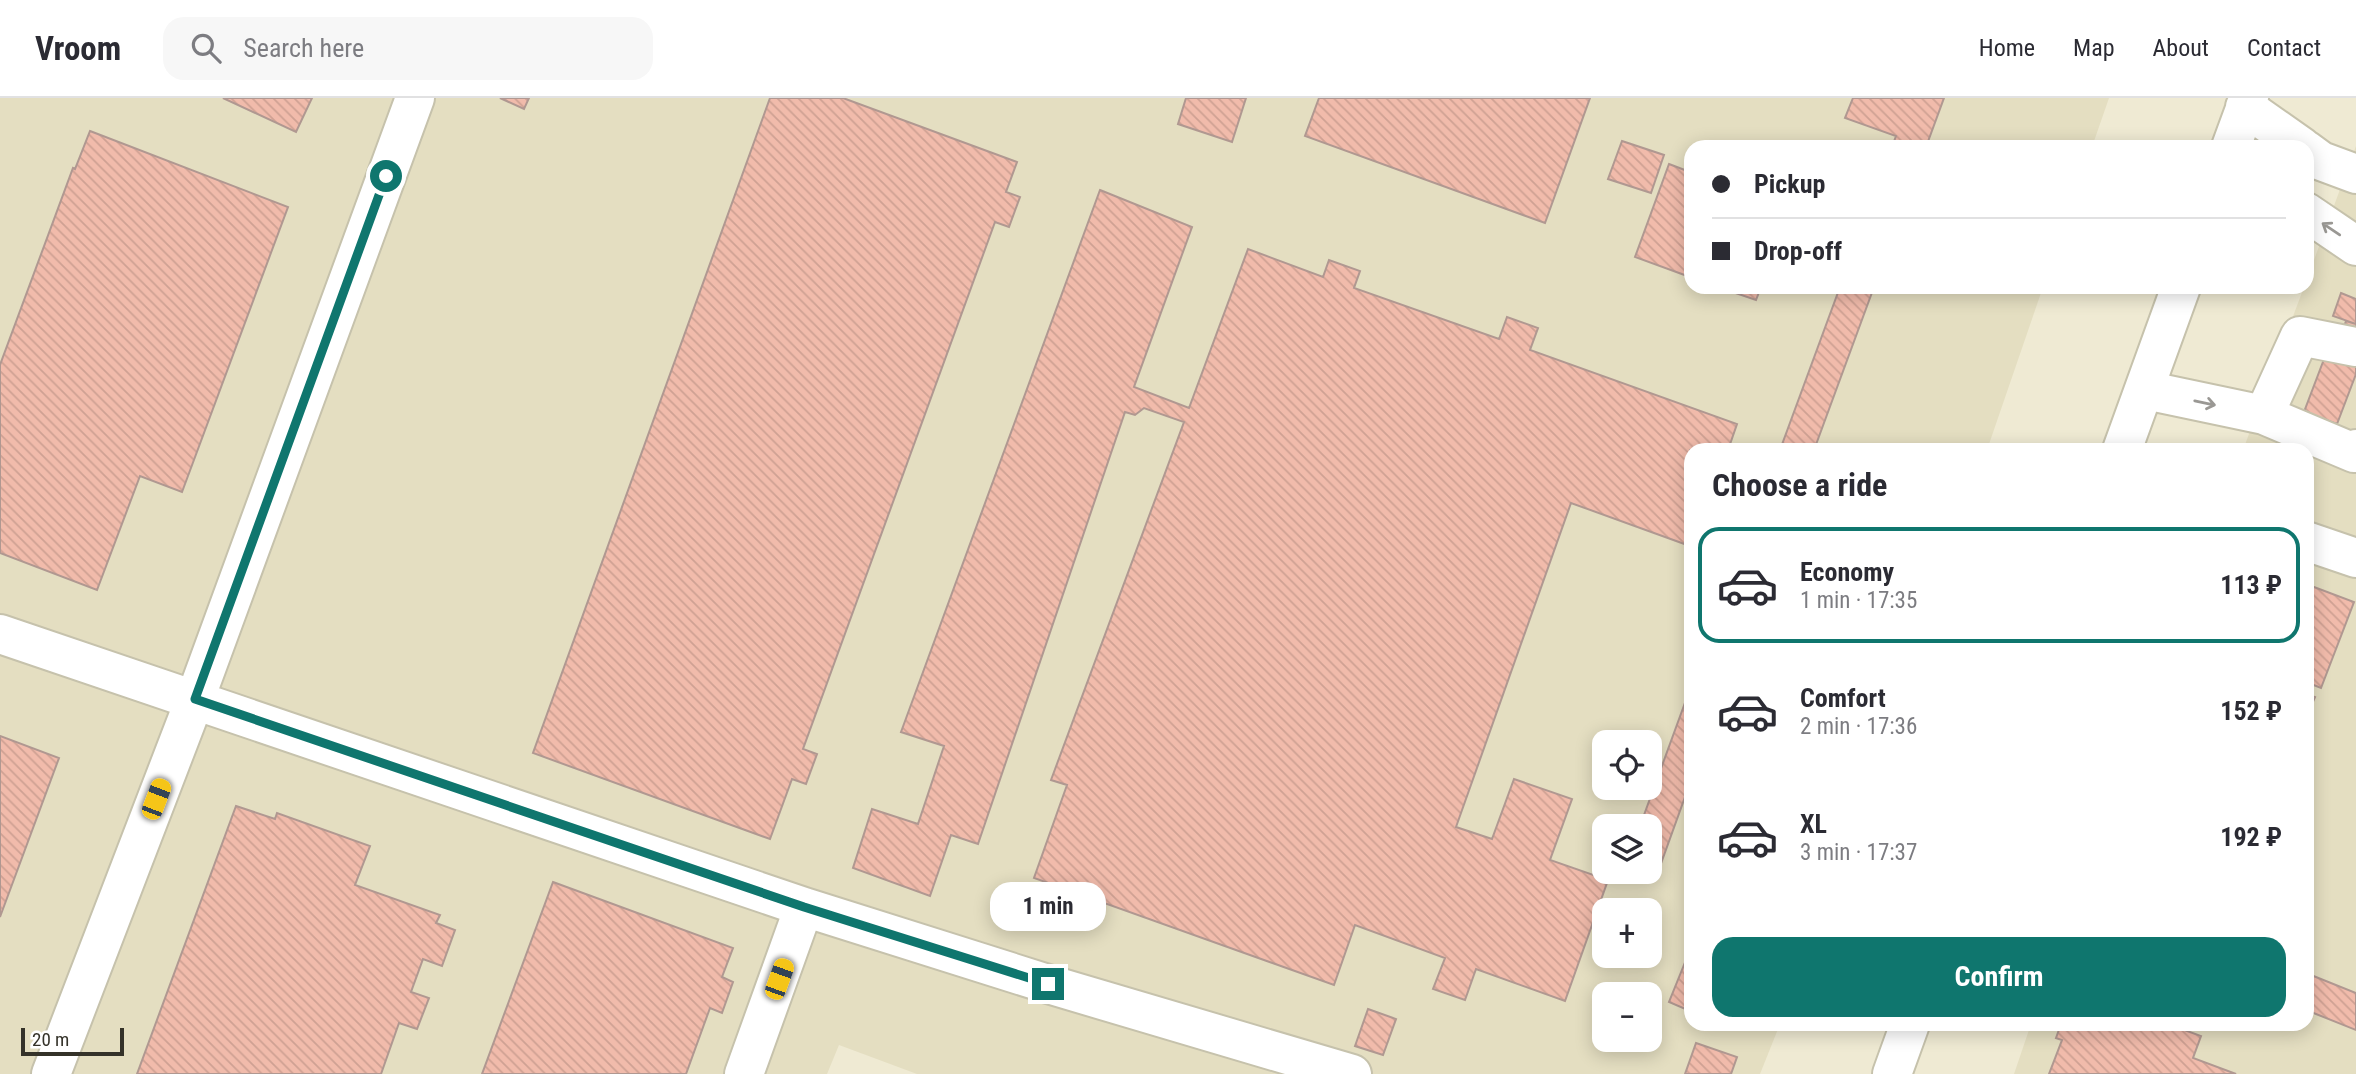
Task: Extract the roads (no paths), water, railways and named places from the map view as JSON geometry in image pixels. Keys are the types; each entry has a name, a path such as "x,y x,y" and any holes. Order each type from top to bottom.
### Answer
{"street":[{"path":"51,1074 195,699 415,98"},
{"path":"2234,140 2247,103 2293,140"},
{"path":"2314,156 2356,174"},
{"path":"2314,217 2356,246"},
{"path":"2125,443 2179,294"},
{"path":"2264,415 2300,336 2356,347"},
{"path":"2145,390 2264,415 2355,452"},
{"path":"2314,544 2356,558"},
{"path":"0,634 804,907 1048,984 1352,1074"},
{"path":"744,1074 804,907"},
{"path":"1892,1074 1907,1031"}]}
